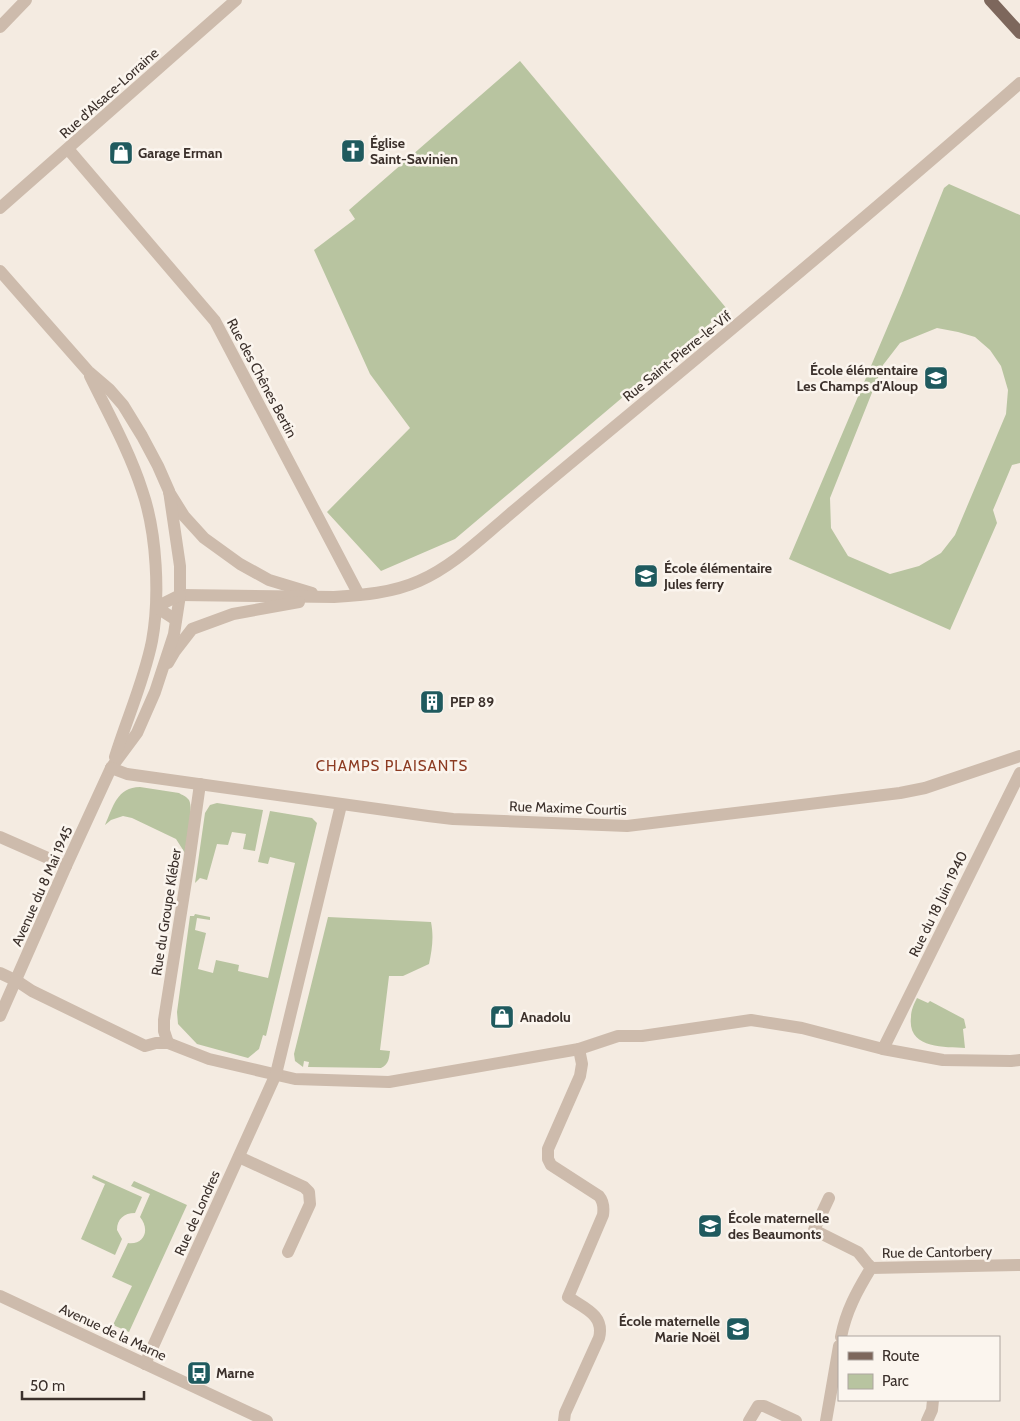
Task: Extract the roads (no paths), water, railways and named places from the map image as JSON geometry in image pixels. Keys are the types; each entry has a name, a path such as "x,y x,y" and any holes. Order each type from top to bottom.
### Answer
{"main road":[{"path":"990,0 1020,33"}],"street":[{"path":"0,27 26,0"},
{"name":"Rue d'Alsace-Lorraine","path":"0,208 236,0"},
{"name":"Rue Saint-Pierre-le-Vif","path":"180,595 326,597 359,595 397,589 421,580 463,554 751,314 1020,83"},
{"name":"Rue des Chênes Bertin","path":"68,149 215,321 359,595"},
{"path":"0,272 88,371 109,388 123,404 154,458 169,491 180,566 180,595 174,634 155,692"},
{"path":"88,371 143,491 149,516 155,563 156,607 151,642 144,674 111,768"},
{"name":"Rue Saint-Pierre-le-Vif","path":"169,491 184,516 204,538 240,564 269,580 326,597"},
{"path":"156,607 180,595"},
{"name":"Rue Saint-Pierre-le-Vif","path":"192,629 233,614 326,597"},
{"path":"111,768 137,733 174,651 192,629 156,607"},
{"name":"Rue Maxime Courtis","path":"111,768 127,774 453,819 627,826 900,793 925,788 1020,756"},
{"name":"Avenue du 8 Mai 1945","path":"0,1016 111,768"},
{"name":"Rue du 18 Juin 1940","path":"883,1049 1020,773"},
{"name":"Rue du Groupe Kléber","path":"168,1043 164,1031 164,1020 190,862 200,784"},
{"name":"Rue de Londres","path":"145,1364 276,1074 341,805"},
{"path":"0,837 66,866"},
{"path":"0,973 32,991 145,1046 156,1043 168,1043 210,1059 295,1080 389,1082 579,1049 618,1036 642,1036 751,1020 802,1028 883,1049 943,1060 1020,1060"},
{"path":"564,1421 565,1413 599,1338 600,1328 597,1318 568,1297 603,1215 602,1200 599,1196 551,1165 547,1154 582,1070 579,1049"},
{"path":"239,1157 304,1187 309,1192 310,1204 288,1252"},
{"path":"829,1198 814,1230 858,1252 870,1267"},
{"name":"Rue de Cantorbery","path":"841,1336 845,1316 870,1267 1020,1265"},
{"name":"Avenue de la Marne","path":"0,1296 267,1421"},
{"path":"826,1421 838,1352"},
{"path":"928,1421 933,1401"},
{"path":"749,1421 758,1406 764,1406 796,1421"}],"place":[{"name":"Église Saint-Savinien","path":"353,151"},
{"name":"Garage Erman","path":"121,153"},
{"name":"École élémentaire Les Champs d'Aloup","path":"936,378"},
{"name":"École élémentaire Jules ferry","path":"646,576"},
{"name":"PEP 89","path":"432,702"},
{"name":"Anadolu","path":"502,1017"},
{"name":"École maternelle des Beaumonts","path":"710,1226"},
{"name":"École maternelle Marie Noël","path":"738,1329"},
{"name":"Marne","path":"199,1373"}],"district":[{"name":"CHAMPS PLAISANTS","path":"392,766"}]}
